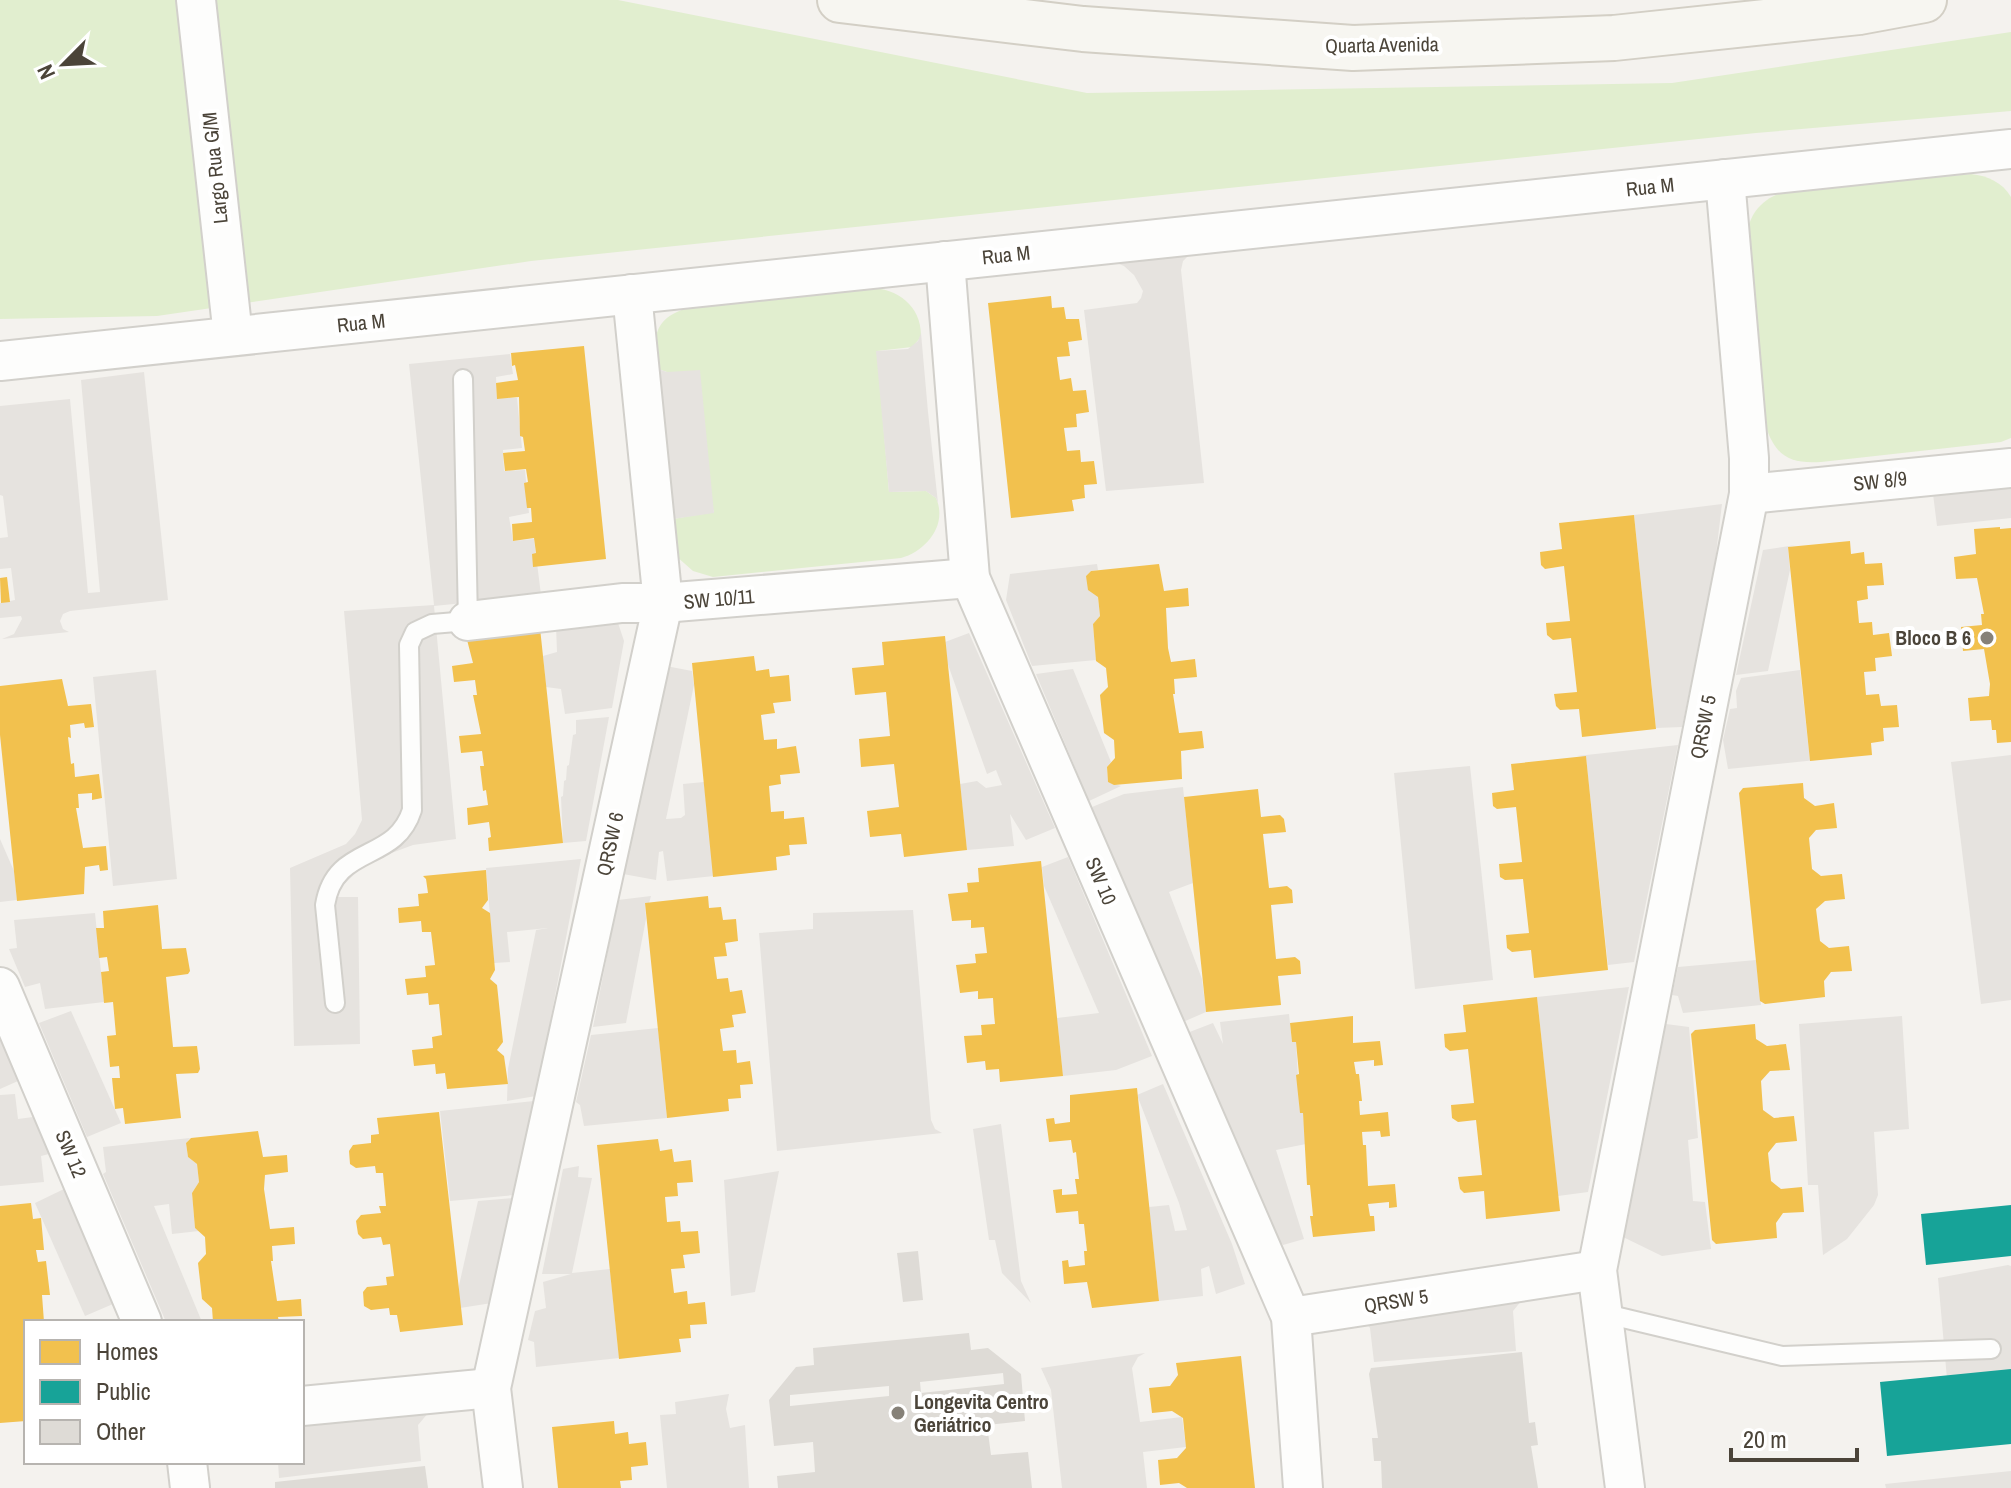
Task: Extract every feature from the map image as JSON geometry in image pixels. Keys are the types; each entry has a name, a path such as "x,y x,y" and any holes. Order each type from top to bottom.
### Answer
{"main road":[{"name":"Quarta Avenida","path":"840,0 1083,29 1353,48 1614,38 1859,12 1924,0"}],"street":[{"name":"Largo Rua G/M","path":"196,0 233,336"},
{"name":"Rua M","path":"0,361 2011,149"},
{"name":"QRSW 5","path":"1625,1488 1597,1270 1749,494 1749,458 1725,179"},
{"name":"SW 10","path":"945,261 970,578 1291,1317 1303,1488"},
{"name":"QRSW 6","path":"503,1488 491,1388 663,603 632,294"},
{"name":"SW 8/9","path":"1749,494 2011,468"},
{"name":"SW 10/11","path":"468,621 622,603 663,603 970,578"},
{"name":"SW 12","path":"0,987 141,1320"},
{"name":"QRSW 5","path":"1291,1317 1597,1270"},
{"path":"304,1406 491,1388"},
{"path":"187,1464 190,1488"}],"lane":[{"path":"335,1003 325,905 327,892 333,877 343,867 395,838 408,824 412,810 409,645 415,632 432,624 468,621 463,379"},
{"path":"1602,1313 1782,1356 1991,1349"}],"green space":[{"path":"0,0 618,0 1087,93 1672,83 2011,32 2011,111 1756,133 531,261 157,316 0,319"},
{"path":"1971,174 1994,181 2011,197 2011,438 2001,442 1821,462 1801,462 1780,452 1766,427 1746,240 1757,209 1784,192"},
{"path":"867,288 888,291 906,300 920,326 921,337 912,347 877,351 889,492 926,491 936,498 939,518 932,536 919,549 901,558 713,577 693,571 676,556 673,519 714,512 667,372 655,368 658,330 668,318 687,308"}],"shaded area":[{"path":"1191,253 1183,261 1181,270 1204,483 1106,491 1084,310 1137,303 1141,298 1143,291 1134,275 1114,262"},
{"path":"921,333 938,503 926,491 889,492 876,351 908,349 918,341"},
{"path":"510,354 513,374 496,377 497,398 517,398 522,448 503,450 504,471 525,470 529,513 509,517 513,541 534,539 541,595 434,606 456,839 413,845 378,858 365,864 334,894 335,897 358,897 360,1044 294,1046 290,868 346,844 362,820 344,611 434,605 409,364"},
{"path":"655,368 667,372 700,370 714,513 673,519"},
{"path":"144,372 168,600 70,611 63,614 60,621 63,629 69,632 2,639 14,634 22,619 21,616 0,618 0,603 15,600 11,568 0,569 0,538 8,537 3,496 0,495 0,406 70,399 88,593 100,592 81,380"},
{"path":"2011,487 2011,518 1937,526 1933,494"},
{"path":"1722,504 1714,571 1682,727 1656,728 1634,515"},
{"path":"1796,545 1788,547 1790,570 1768,671 1736,675 1763,550"},
{"path":"1097,564 1098,570 1086,576 1098,597 1100,616 1093,624 1096,660 1032,666 1006,600 1010,574"},
{"path":"617,620 624,641 612,708 565,714 561,689 546,687 543,656 557,652 556,626"},
{"path":"969,633 1055,828 1026,840 1010,814 1014,846 967,850 960,784 977,781 986,788 1002,785 996,770 987,774 947,662 945,642"},
{"path":"666,666 692,671 694,685 666,819 685,815 683,784 704,782 714,876 667,881 663,851 659,852 656,880 623,874"},
{"path":"1073,669 1111,762 1107,767 1108,782 1121,786 1089,801 1036,674"},
{"path":"156,670 177,879 113,886 93,677"},
{"path":"1800,670 1810,760 1816,760 1728,769 1723,740 1730,709 1737,708 1736,691 1741,678"},
{"path":"609,717 586,841 563,843 561,797 573,735 576,734 576,720"},
{"path":"1678,745 1634,962 1608,965 1586,757 1577,756"},
{"path":"2011,755 2011,1000 1981,1004 1951,762"},
{"path":"1470,766 1493,980 1415,989 1394,773"},
{"path":"1183,787 1193,883 1169,892 1202,979 1206,1012 1183,1022 1092,807 1124,794"},
{"path":"0,839 14,871 17,900 0,902"},
{"path":"1068,857 1152,1056 1116,1070 1063,1076 1057,1018 1099,1013 1044,886 1042,867"},
{"path":"581,859 536,1096 507,1101 508,1069 536,930 548,928 507,932 510,962 494,963 486,868"},
{"path":"651,896 649,903 645,903 646,919 626,1023 593,1027 618,900"},
{"path":"913,910 931,1120 935,1129 942,1133 777,1151 759,933 813,929 813,913"},
{"path":"95,913 104,1002 45,1009 40,983 25,987 9,949 17,948 14,920"},
{"path":"1756,960 1761,1005 1683,1013 1678,996 1672,995 1678,967"},
{"path":"1629,987 1588,1192 1558,1196 1537,997"},
{"path":"71,1011 121,1123 87,1137 39,1023"},
{"path":"1289,1014 1292,1042 1296,1042 1300,1112 1303,1113 1306,1144 1276,1150 1304,1239 1283,1245 1275,1234 1187,1033 1213,1023 1223,1044 1220,1022"},
{"path":"1902,1016 1909,1129 1874,1132 1878,1195 1874,1205 1847,1239 1823,1255 1818,1185 1808,1185 1799,1024"},
{"path":"1666,1024 1689,1027 1698,1138 1688,1140 1693,1201 1705,1202 1711,1249 1662,1256 1623,1237"},
{"path":"658,1028 667,1118 584,1126 580,1105 576,1102 591,1035"},
{"path":"0,1039 18,1081 0,1089"},
{"path":"1163,1084 1232,1244 1245,1284 1216,1294 1209,1266 1201,1269 1203,1296 1159,1301 1149,1207 1169,1205 1175,1231 1187,1230 1137,1095"},
{"path":"15,1094 18,1119 33,1117 49,1154 41,1156 44,1182 0,1186 0,1095"},
{"path":"534,1101 514,1195 450,1201 440,1111"},
{"path":"1001,1124 1021,1281 1031,1303 1002,1273 995,1240 989,1240 973,1129"},
{"path":"190,1138 186,1143 188,1157 197,1164 199,1182 192,1193 195,1228 199,1231 172,1234 169,1204 154,1206 201,1320 165,1320 103,1174 106,1172 103,1147"},
{"path":"579,1166 578,1177 592,1178 572,1273 610,1269 619,1358 536,1367 534,1342 528,1340 535,1311 546,1308 543,1282 571,1274 542,1274 563,1169"},
{"path":"779,1171 755,1292 731,1296 724,1180"},
{"path":"64,1189 113,1304 85,1316 35,1203"},
{"path":"514,1198 492,1303 460,1308 458,1290 478,1201"},
{"path":"2011,1266 2011,1371 1947,1379 1938,1278"},
{"path":"1522,1300 1513,1311 1516,1351 1374,1362 1370,1328 1366,1323"},
{"path":"1145,1353 1138,1357 1132,1368 1140,1422 1182,1417 1186,1447 1143,1452 1147,1488 1062,1488 1051,1390 1041,1368"},
{"path":"729,1394 726,1409 730,1428 745,1425 749,1488 667,1488 660,1415 676,1414 675,1402"},
{"path":"429,1412 418,1425 421,1461 279,1478 278,1464 304,1464 304,1426"},
{"path":"2011,1471 2011,1488 1886,1488 1885,1484"}],"building: Homes":[{"path":"1051,296 1052,308 1064,307 1066,319 1079,319 1082,340 1068,342 1070,356 1057,357 1060,380 1071,378 1073,391 1086,390 1089,412 1076,414 1077,427 1064,428 1067,451 1080,450 1081,462 1094,461 1097,484 1084,485 1085,498 1072,500 1074,511 1011,518 988,303"},
{"path":"584,346 606,559 533,567 532,554 536,553 534,538 513,541 512,524 532,522 524,483 528,482 526,469 505,471 503,453 525,451 523,437 520,436 519,397 497,399 496,383 518,380 511,353"},
{"path":"1634,515 1656,729 1582,737 1579,709 1560,710 1554,694 1577,692 1571,638 1553,640 1547,635 1546,623 1570,621 1564,566 1545,569 1541,565 1540,552 1562,549 1559,523"},
{"name":"Bloco B 6","path":"2011,528 2011,742 1997,743 1991,720 1970,721 1968,698 1989,696 1990,684 1984,649 1963,651 1961,627 1982,625 1981,614 1984,614 1977,578 1956,579 1954,557 1976,554 1974,529"},
{"path":"1850,541 1851,554 1864,552 1865,564 1882,563 1884,585 1867,586 1868,599 1857,601 1859,623 1872,622 1873,635 1889,633 1892,656 1875,658 1876,671 1864,672 1866,695 1879,694 1881,706 1897,705 1899,727 1883,728 1884,741 1871,743 1872,755 1810,761 1788,547"},
{"path":"1159,564 1164,591 1188,588 1189,606 1166,608 1168,648 1171,662 1195,659 1197,677 1174,679 1173,694 1179,733 1202,731 1204,748 1181,751 1182,779 1114,785 1108,782 1107,767 1115,758 1114,740 1104,733 1100,695 1108,687 1106,668 1096,661 1093,624 1100,616 1098,597 1088,590 1086,576 1091,571"},
{"path":"7,577 10,602 1,603 0,578"},
{"path":"540,628 563,843 489,851 489,822 468,825 467,808 488,805 480,766 484,766 482,751 461,753 459,736 481,734 473,695 477,695 475,680 454,682 452,666 473,663 466,636"},
{"path":"945,636 967,850 904,857 901,834 870,837 867,811 899,807 894,764 861,767 859,739 890,736 886,692 855,695 852,668 884,665 882,642"},
{"path":"754,656 756,671 769,669 770,677 789,675 791,701 773,703 775,713 761,715 764,740 777,739 777,749 796,746 800,773 780,775 781,784 769,786 771,812 784,811 784,819 804,817 807,844 789,845 790,855 776,857 777,870 713,877 692,663"},
{"path":"62,679 68,706 91,704 94,727 85,728 84,723 70,725 71,738 68,737 75,777 99,774 102,798 92,800 92,793 78,794 79,808 76,808 83,848 106,846 108,870 100,871 99,865 85,867 84,894 17,901 0,735 0,686"},
{"path":"1586,756 1608,970 1534,978 1531,950 1512,952 1507,948 1506,935 1529,933 1523,879 1505,880 1500,877 1499,864 1522,862 1516,807 1497,809 1493,806 1492,793 1514,790 1511,764"},
{"path":"1803,783 1804,798 1815,806 1834,803 1837,828 1816,830 1809,838 1812,869 1821,876 1842,874 1845,899 1825,901 1816,909 1820,941 1829,948 1849,946 1852,971 1831,972 1824,981 1825,997 1765,1004 1760,1001 1739,793 1743,788"},
{"path":"1258,789 1261,817 1280,815 1284,819 1286,832 1263,834 1269,888 1287,886 1292,890 1293,903 1271,905 1276,959 1295,957 1300,961 1301,974 1278,976 1281,1005 1206,1012 1184,797"},
{"path":"1041,861 1063,1076 1000,1082 999,1069 986,1070 985,1061 967,1063 964,1036 982,1035 981,1025 995,1024 993,998 978,999 978,991 960,993 956,965 976,963 975,954 987,953 984,927 971,928 971,920 952,921 948,894 968,892 967,883 979,882 978,868"},
{"path":"486,870 488,900 482,908 490,913 495,970 490,979 497,985 503,1042 497,1050 504,1056 508,1084 447,1089 445,1073 436,1074 435,1064 414,1066 412,1050 433,1048 432,1037 442,1035 439,1004 429,1005 428,993 407,995 405,979 426,977 425,966 435,965 431,932 422,932 421,921 399,923 398,908 419,906 418,894 428,893 423,876"},
{"path":"708,896 709,908 721,907 723,920 736,919 738,941 725,943 727,956 714,957 717,979 728,978 730,992 742,990 746,1013 732,1015 734,1027 720,1029 723,1051 736,1050 737,1063 750,1061 753,1084 740,1085 741,1098 728,1099 729,1111 667,1118 645,903"},
{"path":"158,905 162,949 186,948 190,971 188,974 166,977 173,1047 197,1046 200,1069 198,1073 176,1074 181,1118 125,1124 123,1108 115,1109 112,1078 120,1078 119,1066 110,1067 107,1036 116,1035 113,1002 104,1003 101,972 109,971 107,957 99,958 96,928 104,928 103,911"},
{"path":"1537,997 1560,1211 1486,1219 1484,1191 1464,1193 1458,1177 1482,1175 1476,1120 1458,1122 1452,1118 1451,1105 1474,1103 1468,1049 1450,1051 1445,1047 1444,1034 1466,1032 1463,1005"},
{"path":"1353,1016 1353,1043 1380,1041 1383,1065 1374,1066 1374,1060 1354,1062 1356,1074 1359,1074 1360,1115 1388,1112 1390,1136 1381,1137 1380,1131 1362,1132 1363,1145 1366,1145 1368,1186 1395,1184 1397,1207 1389,1208 1389,1202 1368,1204 1370,1216 1374,1216 1375,1231 1313,1237 1303,1113 1300,1113 1296,1075 1299,1074 1296,1042 1292,1042 1290,1023"},
{"path":"1755,1024 1756,1039 1767,1046 1786,1044 1790,1070 1770,1071 1761,1081 1763,1110 1774,1118 1794,1116 1797,1141 1776,1143 1768,1153 1771,1181 1781,1189 1802,1187 1804,1212 1783,1213 1776,1223 1777,1238 1716,1244 1712,1240 1691,1034 1695,1030"},
{"path":"1137,1088 1159,1301 1092,1308 1087,1282 1064,1284 1062,1261 1068,1260 1069,1267 1085,1265 1084,1251 1087,1251 1084,1224 1079,1224 1078,1211 1056,1213 1053,1190 1062,1189 1062,1195 1077,1194 1076,1152 1073,1153 1071,1140 1049,1142 1046,1119 1054,1118 1055,1124 1070,1122 1070,1095"},
{"path":"439,1112 463,1325 400,1332 397,1315 390,1315 389,1308 371,1310 364,1306 363,1292 367,1287 387,1285 386,1277 394,1276 390,1244 383,1245 381,1237 363,1239 358,1234 356,1221 361,1215 381,1213 379,1206 386,1206 383,1173 376,1173 375,1166 356,1168 350,1164 349,1151 353,1145 371,1143 371,1135 379,1134 377,1118"},
{"path":"258,1131 263,1157 287,1155 288,1172 265,1175 264,1189 270,1229 294,1227 295,1244 272,1246 277,1301 301,1299 302,1316 278,1317 279,1320 213,1320 212,1308 202,1299 198,1263 206,1254 205,1237 195,1228 192,1193 199,1182 197,1164 188,1157 186,1143 191,1138"},
{"path":"658,1139 660,1151 672,1149 674,1162 691,1160 693,1182 677,1183 678,1196 665,1197 667,1222 680,1221 681,1232 698,1231 700,1253 683,1255 685,1268 671,1269 674,1293 687,1291 688,1304 705,1302 707,1324 690,1325 691,1338 679,1339 681,1352 619,1359 597,1145"},
{"path":"31,1203 33,1219 41,1218 44,1250 36,1250 38,1262 46,1261 50,1295 42,1295 44,1320 24,1320 24,1421 0,1423 0,1206"},
{"path":"1241,1356 1255,1488 1187,1488 1179,1483 1160,1485 1158,1460 1177,1458 1186,1448 1183,1418 1172,1411 1152,1413 1149,1388 1170,1386 1178,1375 1176,1363"},
{"path":"614,1421 615,1434 628,1432 629,1444 646,1442 648,1465 631,1467 632,1480 620,1481 621,1488 558,1488 552,1427"}],"building: Public":[{"path":"2011,1205 2011,1256 1926,1265 1921,1214"},
{"path":"2011,1369 2011,1444 1887,1456 1880,1382"}],"building: Other":[{"path":"918,1251 923,1300 903,1302 897,1253"},
{"name":"Longevita Centro Geriátrico","path":"969,1333 971,1350 988,1348 1021,1374 1025,1421 987,1425 991,1455 1028,1452 1032,1488 778,1488 777,1476 815,1472 813,1442 774,1446 769,1400 796,1367 814,1365 813,1348","holes":["1003,1373 1004,1384 921,1393 920,1382","889,1386 889,1396 790,1406 790,1395"]},
{"path":"1522,1352 1529,1423 1535,1422 1538,1445 1531,1446 1538,1488 1382,1488 1381,1461 1374,1461 1372,1438 1378,1438 1369,1374 1371,1368"},
{"path":"425,1466 428,1488 275,1488 275,1482"}],"place":[{"name":"Bloco B 6","path":"1987,638"},
{"name":"Longevita Centro Geriátrico","path":"898,1413"}]}
